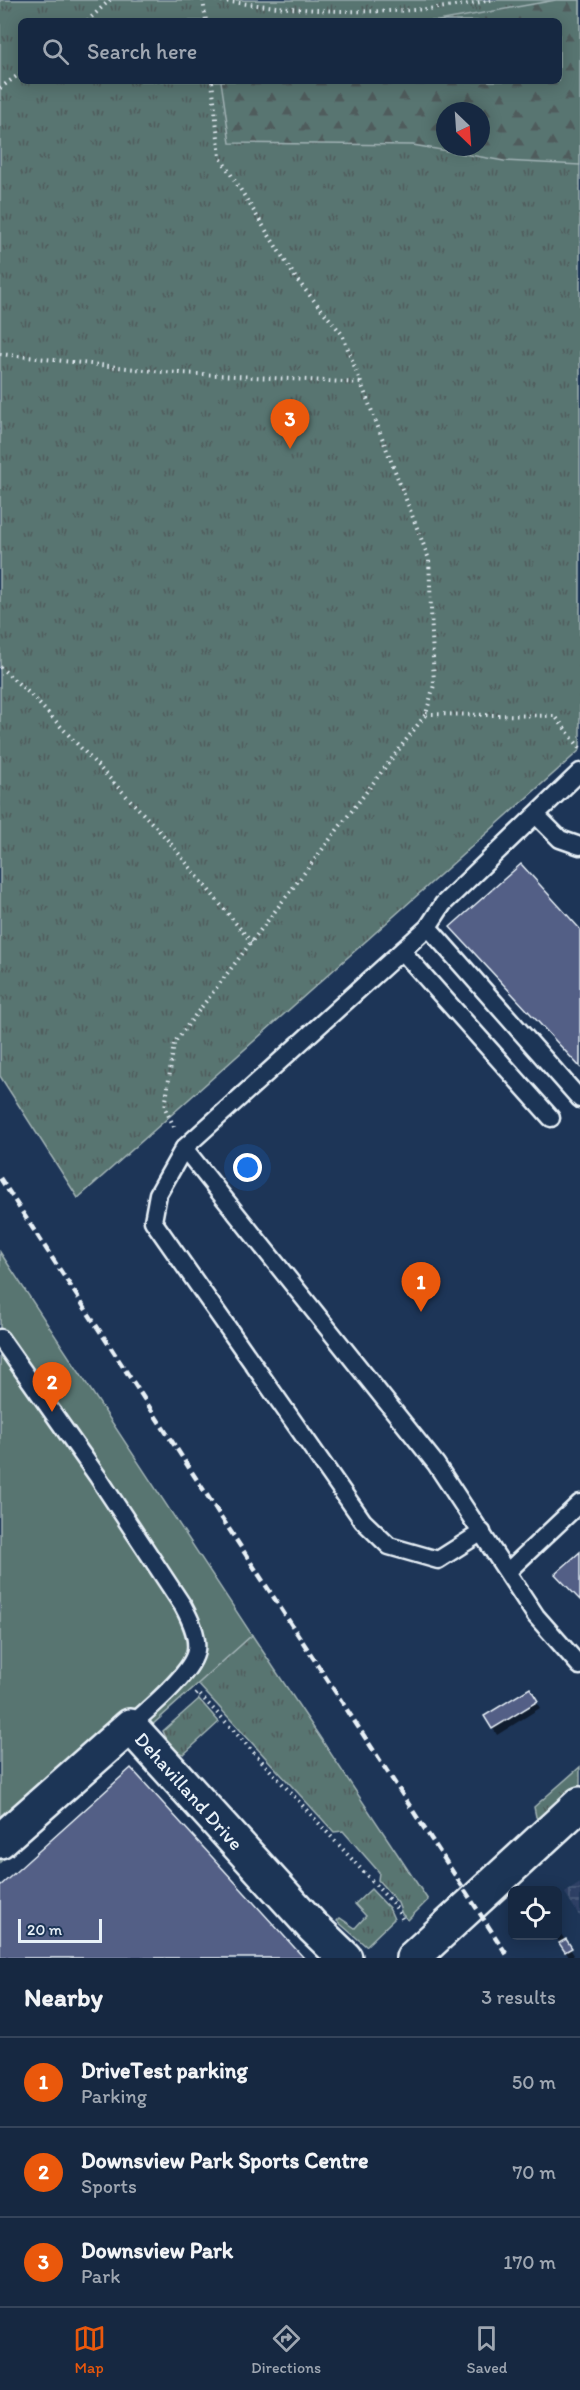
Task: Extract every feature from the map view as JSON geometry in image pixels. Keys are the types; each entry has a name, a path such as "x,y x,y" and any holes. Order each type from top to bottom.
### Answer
{"street":[{"name":"Dehavilland Drive","path":"12,1830 130,1726 313,1927 345,1958"},
{"path":"413,1958 580,1804"}],"lane":[{"path":"482,1532 438,1560 389,1546 363,1521 153,1221 158,1194 184,1148 428,927 443,904 580,772"},
{"path":"536,815 560,839 580,846"},
{"path":"428,927 580,1099"},
{"path":"402,951 551,1118"},
{"path":"184,1148 436,1464 508,1570 536,1616 580,1666"},
{"path":"0,1338 98,1477 183,1606 192,1624 196,1651 182,1677 130,1726"},
{"path":"508,1570 580,1503"}],"path":[{"path":"90,18 110,0"},
{"path":"203,0 206,18"},
{"path":"215,0 272,7 361,11 448,9 491,0"},
{"path":"0,88 18,75"},
{"path":"184,1148 165,1108 174,1043 426,714 435,685 429,559 342,334 297,280 220,157 212,84"},
{"path":"0,354 163,372 362,383"},
{"path":"0,667 30,694 166,838 252,943"},
{"path":"426,714 555,716 580,748"},
{"path":"189,1701 198,1693 214,1709 395,1906 403,1920"}],"shaded area":[{"path":"580,1883 580,1917 565,1893"}],"green space":[{"path":"0,0 580,0 580,750 78,1198 0,1076"},
{"path":"556,0 580,0 580,165 504,161 476,156 490,156 490,102 436,102 436,149 413,145 230,143 221,84 562,84 562,18 455,18"},
{"path":"0,1252 252,1635 0,1862"},
{"path":"252,1635 428,1900 408,1920 402,1914 398,1903 378,1880 379,1872 343,1831 334,1832 197,1683"},
{"path":"199,1699 219,1722 184,1754 171,1745 163,1731"},
{"path":"580,1767 580,1786 541,1822 536,1817 534,1807"},
{"path":"371,1889 389,1908 394,1919 366,1946 337,1921 340,1918 355,1928 366,1916 355,1904"}],"building":[{"path":"521,864 580,929 580,1067 450,927"},
{"path":"580,1552 580,1600 555,1574"},
{"path":"530,1688 538,1701 492,1729 484,1716"},
{"path":"131,1768 304,1958 0,1958 0,1886"},
{"path":"566,1939 572,1948 565,1952 559,1943"}],"railway":[{"path":"0,1178 509,1958"}],"place":[{"name":"Downsview Park","path":"290,449"},
{"name":"DriveTest parking","path":"421,1312"},
{"name":"Downsview Park Sports Centre","path":"52,1412"}]}
